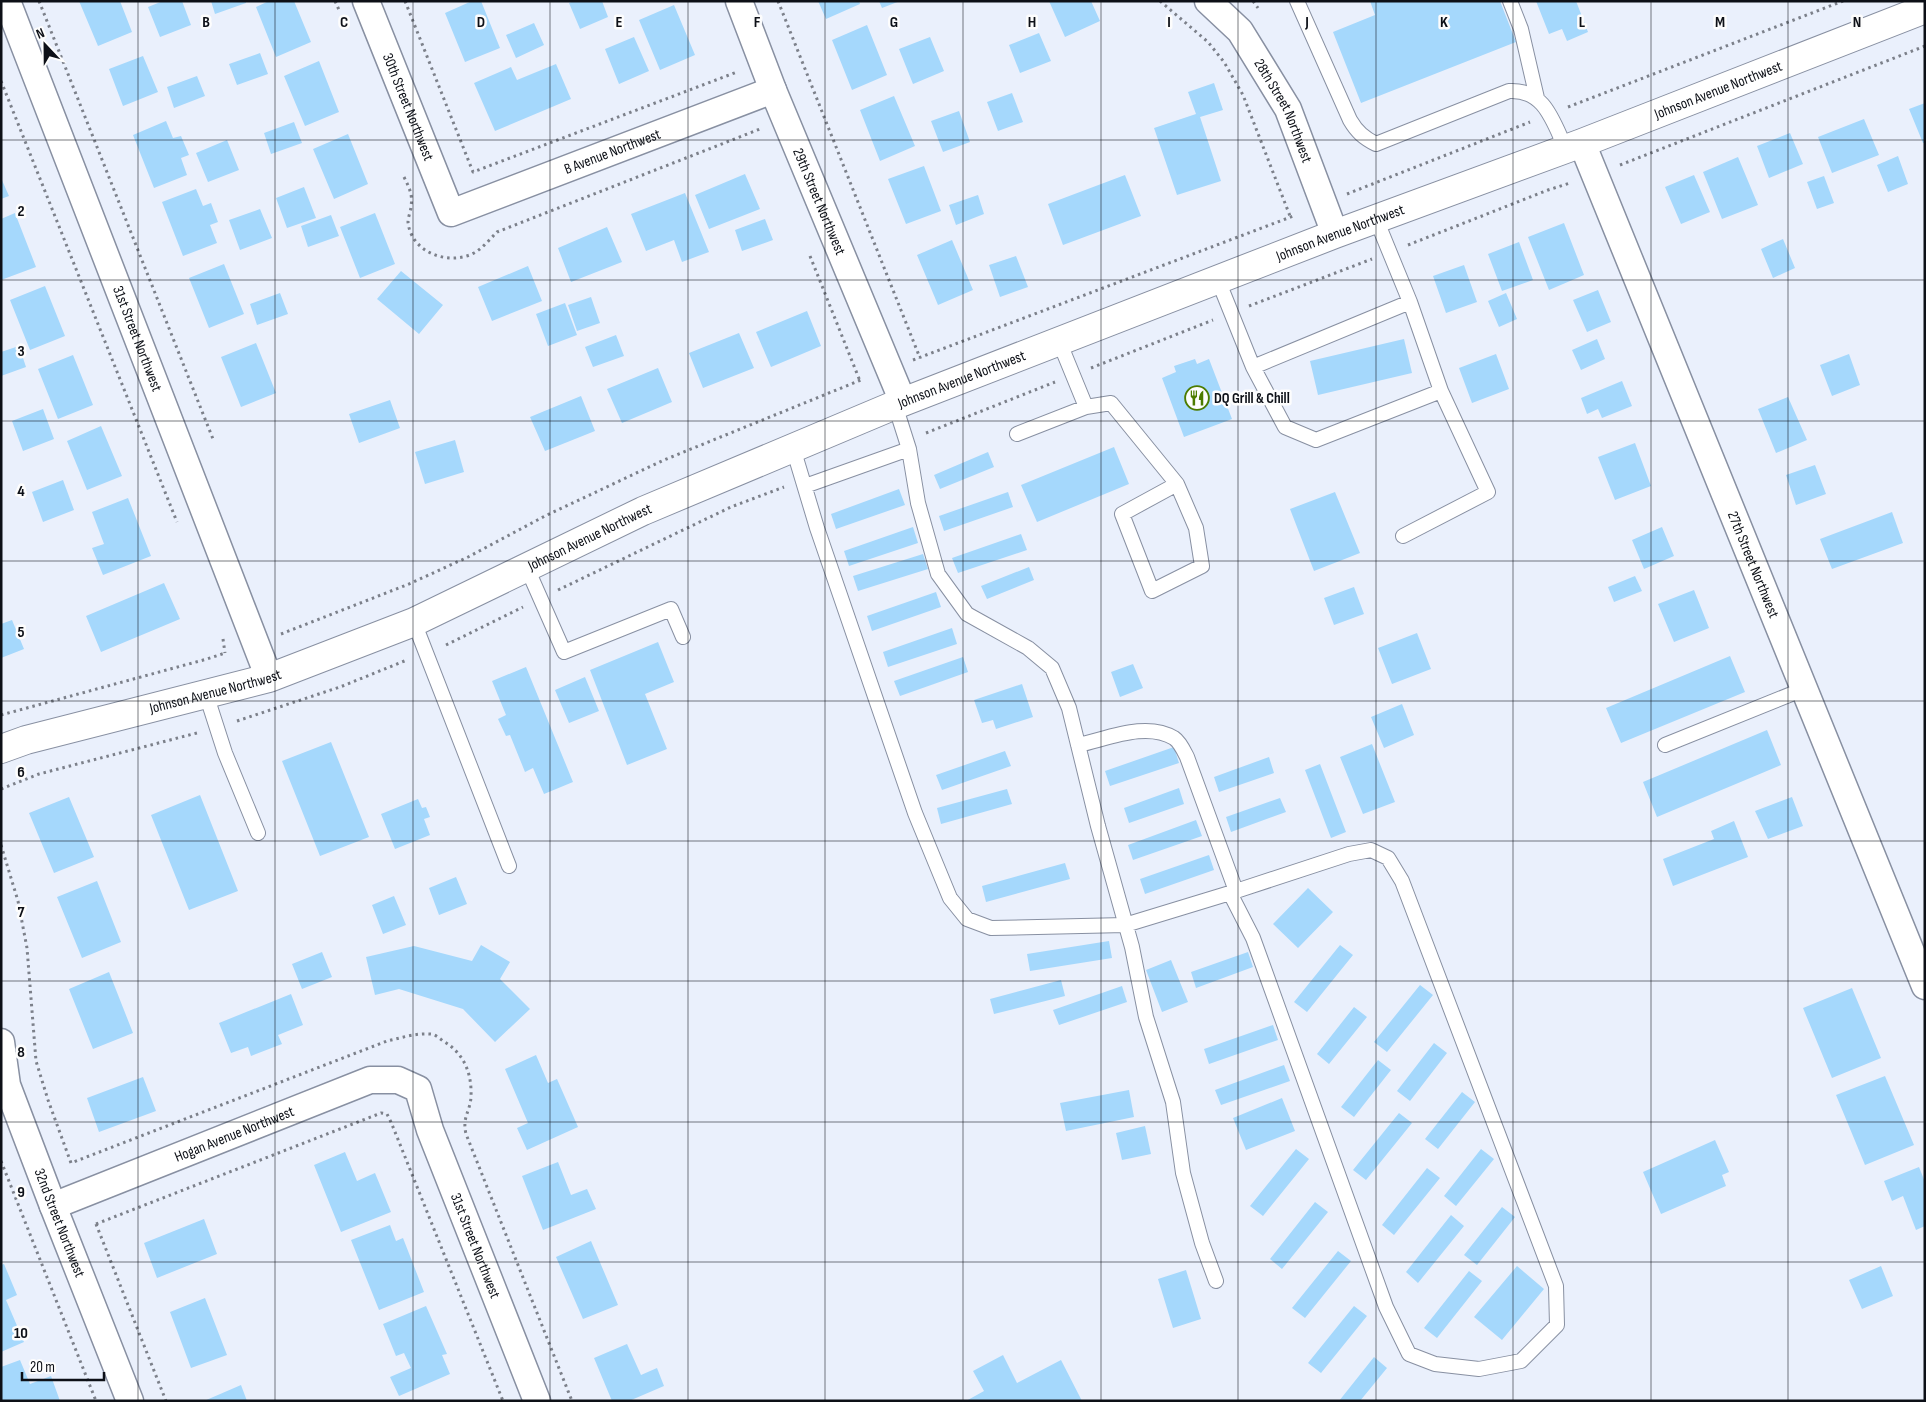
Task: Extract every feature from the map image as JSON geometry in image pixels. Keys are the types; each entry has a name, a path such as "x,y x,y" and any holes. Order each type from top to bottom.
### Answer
{"street":[{"name":"31st Street Northwest","path":"7,1 269,678"},
{"name":"30th Street Northwest","path":"366,1 451,213"},
{"name":"29th Street Northwest","path":"738,1 899,404"},
{"name":"28th Street Northwest","path":"1208,1 1240,31 1288,109 1335,234"},
{"name":"Johnson Avenue Northwest","path":"1,749 26,740 269,678 414,622 643,511 899,404 1335,234 1574,146 1925,9"},
{"name":"B Avenue Northwest","path":"451,213 773,90"},
{"name":"27th Street Northwest","path":"1574,146 1595,174 1925,986"},
{"name":"32nd Street Northwest","path":"1,1042 7,1085 130,1401"},
{"name":"Hogan Avenue Northwest","path":"53,1206 370,1080 398,1080 418,1089"},
{"name":"31st Street Northwest","path":"418,1089 430,1130 537,1401"}],"lane":[{"path":"1297,1 1350,120 1358,133 1376,144 1509,91 1519,90 1537,98 1574,146"},
{"path":"1510,1 1521,29 1537,98"},
{"path":"1376,219 1410,302 1441,391 1488,492 1403,536"},
{"path":"1218,280 1253,367 1285,427 1316,440 1441,391"},
{"path":"1253,367 1410,302"},
{"path":"1059,342 1086,407"},
{"path":"1017,434 1086,407 1112,403 1176,484 1196,528 1202,566 1152,591 1122,514 1176,484"},
{"path":"899,404 918,503 938,574 967,614 1028,648 1052,668 1069,708 1098,826 1126,925 1146,1017 1173,1102 1183,1173 1202,1243 1216,1281"},
{"path":"803,483 907,445"},
{"path":"793,448 817,528 915,813 950,898 967,919 990,928 1126,925 1233,892 1349,854 1371,850 1388,858 1402,881 1556,1286 1557,1325 1520,1361 1479,1368 1435,1364 1409,1354 1386,1307 1253,938 1233,892 1187,757 1176,739 1162,733 1142,730 1078,745"},
{"path":"527,568 564,652 671,609 684,637"},
{"path":"414,622 508,866"},
{"path":"1666,744 1804,688"},
{"path":"206,694 225,753 258,833"}],"path":[{"path":"39,1 213,439"},
{"path":"335,1 339,10"},
{"path":"405,1 473,172 737,72"},
{"path":"778,1 920,358"},
{"path":"1160,1 1208,42 1224,62 1243,95 1290,217"},
{"path":"907,445 1073,375 1231,313 1925,46"},
{"path":"790,51 797,49"},
{"path":"1,81 179,526"},
{"path":"404,176 412,195 408,221 413,236 425,250 441,258 458,258 475,253 497,232 759,128 763,137"},
{"path":"913,360 1296,215"},
{"path":"810,255 860,381"},
{"path":"282,634 409,584 468,557 545,516 664,460 866,378"},
{"path":"1,789 39,774 217,728 340,687 446,644 731,507 803,483"},
{"path":"223,638 224,652"},
{"path":"1,715 207,659 230,651"},
{"path":"96,1224 381,1112 387,1114 392,1122 503,1401"},
{"path":"1,1161 96,1401"},
{"path":"93,1218 166,1401"}],"building":[{"path":"79,1 120,1 132,32 98,46"},
{"path":"163,1 182,1 191,25 160,37 148,7"},
{"path":"211,1 246,1 246,3 215,14"},
{"path":"269,1 294,1 311,42 276,57 256,7"},
{"path":"472,1 481,1 500,48 465,62 445,13"},
{"path":"573,1 602,1 608,17 580,29 569,3"},
{"path":"818,1 859,1 860,4 826,19"},
{"path":"879,1 900,1 882,8"},
{"path":"1049,1 1091,1 1100,21 1065,37"},
{"path":"1370,1 1500,1 1516,42 1361,103 1333,32 1375,15"},
{"path":"1536,1 1576,1 1588,32 1567,41 1562,29 1549,34"},
{"path":"674,5 695,55 660,70 639,20"},
{"path":"534,23 544,45 516,58 506,35"},
{"path":"867,25 887,75 852,90 832,40"},
{"path":"1039,33 1051,61 1020,73 1009,45"},
{"path":"634,37 649,71 619,84 605,49"},
{"path":"930,37 944,71 913,84 899,49"},
{"path":"260,53 268,74 237,85 229,64"},
{"path":"143,56 158,92 123,106 109,69"},
{"path":"319,61 339,112 305,126 284,76"},
{"path":"556,64 571,99 495,131 474,83 511,67 517,80"},
{"path":"197,76 205,96 174,108 167,87"},
{"path":"1214,83 1223,110 1200,117 1221,181 1177,195 1154,128 1196,114 1188,92"},
{"path":"1012,93 1023,122 998,131 987,102"},
{"path":"894,96 915,146 880,161 860,110"},
{"path":"1925,103 1925,143 1923,143 1909,109"},
{"path":"959,111 970,142 943,152 931,121"},
{"path":"1864,119 1879,155 1832,173 1818,137"},
{"path":"166,121 173,138 181,136 189,155 181,158 187,175 154,188 133,135"},
{"path":"294,122 302,143 271,154 264,133"},
{"path":"1790,133 1803,164 1769,178 1757,146"},
{"path":"348,134 368,184 334,199 313,149"},
{"path":"227,140 239,170 208,182 196,153"},
{"path":"1898,156 1908,184 1888,192 1877,165"},
{"path":"1738,157 1758,205 1722,219 1703,172"},
{"path":"924,166 941,211 906,224 888,179"},
{"path":"745,174 760,209 709,229 695,195"},
{"path":"1125,175 1141,216 1063,245 1048,204"},
{"path":"1694,175 1710,212 1681,224 1665,187"},
{"path":"1824,176 1834,203 1817,209 1807,182"},
{"path":"1,178 9,196 1,199"},
{"path":"304,187 316,218 287,228 276,198"},
{"path":"196,189 203,206 211,203 218,222 210,225 217,243 183,256 162,202"},
{"path":"685,193 709,252 682,262 674,240 646,251 631,214"},
{"path":"978,195 984,214 956,225 949,205"},
{"path":"260,209 272,238 240,250 229,220"},
{"path":"15,213 36,267 1,280 1,219"},
{"path":"375,213 395,264 360,278 340,227"},
{"path":"331,215 339,236 308,247 301,226"},
{"path":"765,219 773,240 742,251 735,230"},
{"path":"1564,223 1584,275 1549,290 1528,237"},
{"path":"607,227 622,262 571,282 558,248"},
{"path":"1783,239 1795,268 1773,278 1761,249"},
{"path":"952,240 973,290 938,305 917,255"},
{"path":"1519,242 1533,280 1502,291 1488,254"},
{"path":"1016,256 1028,287 1000,297 989,265"},
{"path":"224,264 244,314 209,328 189,278"},
{"path":"1464,265 1477,302 1446,313 1433,276"},
{"path":"528,266 542,301 492,321 478,287"},
{"path":"401,271 443,305 419,334 377,299"},
{"path":"45,286 65,336 30,350 10,300"},
{"path":"1598,290 1611,322 1587,332 1573,300"},
{"path":"280,293 288,314 257,325 250,304"},
{"path":"1506,293 1517,319 1499,327 1488,301"},
{"path":"591,297 600,323 577,331 568,305"},
{"path":"565,303 577,335 548,346 536,314"},
{"path":"807,311 821,346 771,367 756,332"},
{"path":"739,333 754,368 703,388 689,353"},
{"path":"616,335 624,356 593,367 585,347"},
{"path":"1404,339 1412,373 1318,395 1310,361"},
{"path":"1597,339 1605,359 1581,370 1572,350"},
{"path":"256,343 276,393 241,407 221,357"},
{"path":"19,346 26,367 1,376 1,352"},
{"path":"1496,354 1509,389 1472,403 1459,368"},
{"path":"1849,354 1860,385 1832,396 1820,365"},
{"path":"73,355 93,405 58,419 38,369"},
{"name":"DQ Grill & Chill","path":"1195,359 1197,364 1209,359 1232,419 1184,437 1162,378 1176,372 1174,366"},
{"path":"658,368 672,402 622,423 607,389"},
{"path":"1622,381 1632,406 1602,418 1598,409 1587,414 1581,398"},
{"path":"581,396 595,431 545,451 530,417"},
{"path":"1788,397 1807,440 1776,453 1758,409"},
{"path":"390,400 400,428 359,443 349,414"},
{"path":"43,409 54,439 23,451 12,421"},
{"path":"101,426 122,476 87,490 67,441"},
{"path":"455,440 464,472 425,484 415,452"},
{"path":"1635,443 1651,486 1615,500 1598,457"},
{"path":"1114,447 1129,484 1037,522 1021,485"},
{"path":"988,452 994,467 940,489 934,475"},
{"path":"1815,465 1826,494 1796,505 1786,475"},
{"path":"63,480 74,510 43,522 32,492"},
{"path":"899,489 905,505 836,529 831,514"},
{"path":"1008,492 1013,507 944,531 939,516"},
{"path":"1335,492 1360,553 1314,571 1290,509"},
{"path":"128,498 151,556 103,575 92,548 104,544 92,512"},
{"path":"1892,512 1903,543 1832,569 1820,539"},
{"path":"913,527 918,543 849,566 844,551"},
{"path":"1662,527 1674,556 1644,569 1632,540"},
{"path":"1021,534 1027,550 958,573 952,558"},
{"path":"923,554 928,569 858,591 853,576"},
{"path":"1029,567 1034,580 987,599 981,586"},
{"path":"1635,576 1642,591 1614,602 1608,587"},
{"path":"164,583 180,619 101,652 86,616"},
{"path":"1354,587 1364,614 1334,625 1324,598"},
{"path":"1694,590 1709,628 1674,642 1658,604"},
{"path":"936,592 941,607 872,631 867,616"},
{"path":"12,620 24,649 1,658 1,624"},
{"path":"952,628 957,644 888,667 883,652"},
{"path":"1417,633 1431,669 1392,684 1378,648"},
{"path":"658,642 674,682 645,694 667,749 627,765 590,670"},
{"path":"1730,656 1745,692 1621,743 1606,708"},
{"path":"963,657 968,672 900,696 894,681"},
{"path":"1133,664 1143,688 1120,697 1111,672"},
{"path":"526,667 573,782 544,794 533,768 525,772 510,735 506,736 498,719 506,715 492,681"},
{"path":"585,677 599,711 569,723 555,690"},
{"path":"1022,684 1033,717 996,729 993,720 982,723 974,700"},
{"path":"1402,704 1414,735 1384,748 1371,717"},
{"path":"1767,730 1781,765 1657,817 1643,782"},
{"path":"331,742 369,837 320,856 282,761"},
{"path":"1372,744 1395,802 1363,814 1340,757"},
{"path":"1174,747 1179,763 1110,786 1105,771"},
{"path":"1005,751 1011,766 942,790 936,775"},
{"path":"1269,757 1274,773 1219,792 1214,777"},
{"path":"1320,764 1346,832 1331,838 1305,770"},
{"path":"1179,788 1184,804 1129,823 1124,808"},
{"path":"1007,789 1012,804 941,824 937,808"},
{"path":"200,795 238,891 189,910 151,815"},
{"path":"69,797 94,857 54,873 29,813"},
{"path":"1792,797 1803,826 1768,839 1755,811"},
{"path":"1280,798 1286,812 1231,832 1226,817"},
{"path":"418,799 422,808 426,807 430,817 424,819 430,835 395,849 381,814"},
{"path":"1196,820 1202,836 1133,860 1128,845"},
{"path":"1734,821 1748,857 1673,886 1663,859 1714,839 1711,831"},
{"path":"1209,855 1214,870 1145,894 1140,879"},
{"path":"1065,863 1070,879 986,902 982,886"},
{"path":"456,877 467,904 439,915 429,888"},
{"path":"97,881 121,942 82,958 57,897"},
{"path":"1308,888 1333,912 1298,948 1273,924"},
{"path":"394,896 406,925 383,934 372,905"},
{"path":"1109,941 1112,958 1030,971 1027,954"},
{"path":"481,945 510,962 500,979 530,1009 495,1042 463,1009 399,989 375,995 366,957 414,946 472,961"},
{"path":"1340,945 1353,955 1307,1012 1294,1002"},
{"path":"322,952 332,977 302,989 292,964"},
{"path":"1248,952 1253,967 1196,988 1191,972"},
{"path":"1171,960 1188,1002 1162,1012 1146,970"},
{"path":"109,972 133,1033 93,1049 69,989"},
{"path":"1061,980 1065,996 994,1014 990,999"},
{"path":"1420,985 1433,995 1387,1052 1374,1042"},
{"path":"1122,986 1127,1002 1059,1025 1053,1010"},
{"path":"1852,988 1881,1058 1832,1078 1803,1008"},
{"path":"291,994 303,1025 278,1035 282,1044 251,1056 248,1047 231,1053 219,1023"},
{"path":"1354,1007 1367,1017 1329,1064 1317,1054"},
{"path":"1273,1025 1278,1040 1209,1064 1204,1049"},
{"path":"1434,1043 1447,1053 1410,1101 1397,1091"},
{"path":"536,1055 548,1083 557,1079 578,1127 527,1150 517,1128 528,1123 505,1069"},
{"path":"1378,1060 1391,1070 1354,1117 1341,1107"},
{"path":"1284,1065 1290,1081 1221,1105 1215,1090"},
{"path":"1885,1076 1914,1145 1865,1165 1836,1095"},
{"path":"143,1077 156,1111 99,1132 87,1098"},
{"path":"1129,1090 1134,1117 1066,1131 1060,1103"},
{"path":"1462,1092 1475,1102 1438,1149 1425,1139"},
{"path":"1282,1098 1295,1131 1246,1150 1233,1118"},
{"path":"1399,1113 1412,1123 1366,1180 1353,1170"},
{"path":"1145,1126 1151,1154 1122,1160 1116,1133"},
{"path":"1715,1140 1729,1172 1722,1175 1726,1186 1661,1214 1643,1172"},
{"path":"1296,1149 1309,1159 1263,1216 1250,1206"},
{"path":"1481,1149 1494,1159 1456,1206 1444,1196"},
{"path":"345,1152 357,1181 375,1173 391,1212 341,1232 314,1165"},
{"path":"558,1162 571,1195 587,1189 596,1209 543,1230 522,1176"},
{"path":"1919,1167 1925,1182 1925,1226 1916,1230 1903,1196 1892,1201 1884,1181"},
{"path":"1427,1168 1440,1178 1394,1235 1382,1225"},
{"path":"1315,1202 1328,1212 1282,1269 1270,1259"},
{"path":"1502,1207 1515,1217 1477,1265 1464,1255"},
{"path":"1451,1215 1464,1226 1418,1283 1406,1272"},
{"path":"204,1219 217,1254 157,1278 144,1243"},
{"path":"390,1225 396,1241 403,1238 424,1292 379,1310 351,1240"},
{"path":"591,1241 618,1305 583,1319 556,1257"},
{"path":"1338,1251 1351,1261 1305,1318 1292,1308"},
{"path":"4,1264 17,1295 6,1300 24,1342 1,1352 1,1265"},
{"path":"1517,1266 1544,1289 1502,1340 1474,1317"},
{"path":"1881,1266 1893,1296 1862,1309 1849,1280"},
{"path":"1186,1270 1201,1319 1173,1328 1158,1279"},
{"path":"1469,1271 1482,1281 1437,1338 1424,1328"},
{"path":"205,1298 227,1355 191,1368 170,1312"},
{"path":"426,1306 447,1354 442,1355 450,1374 399,1396 390,1377 411,1368 404,1353 396,1356 383,1324"},
{"path":"1354,1306 1367,1316 1321,1373 1308,1363"},
{"path":"627,1344 641,1375 657,1368 664,1386 629,1401 612,1401 594,1358"},
{"path":"1003,1355 1017,1383 1061,1360 1082,1401 966,1401 984,1391 973,1371"},
{"path":"1374,1357 1387,1368 1360,1401 1339,1401"},
{"path":"20,1360 30,1384 51,1376 60,1401 1,1401 1,1367"},
{"path":"241,1385 247,1401 204,1401"}],"place":[{"name":"DQ Grill & Chill","path":"1197,398"}]}
